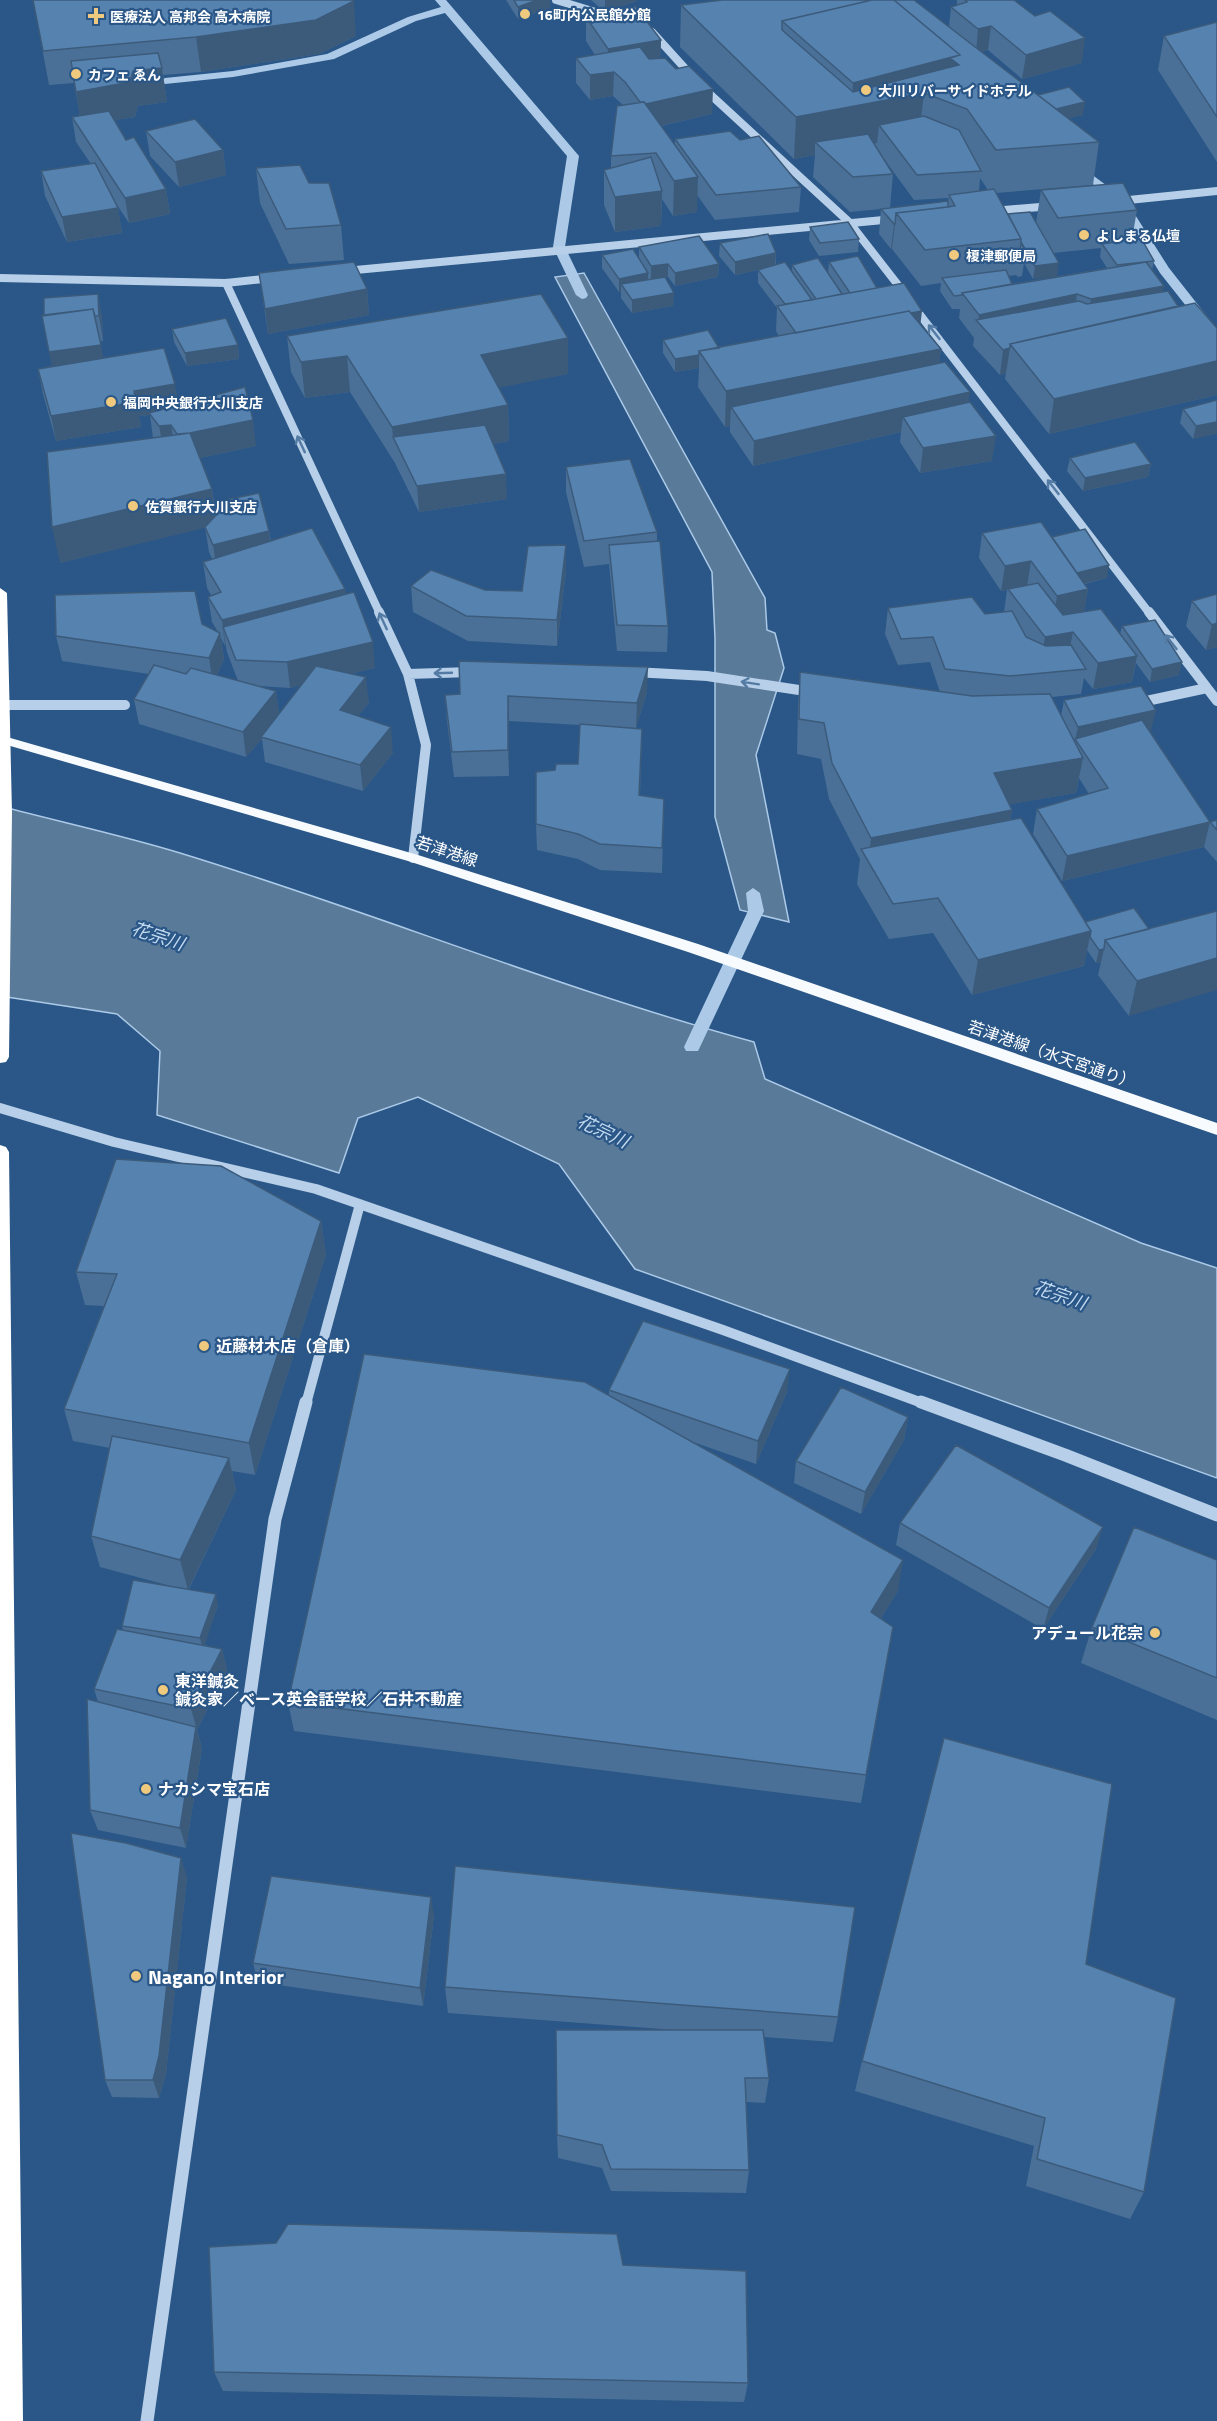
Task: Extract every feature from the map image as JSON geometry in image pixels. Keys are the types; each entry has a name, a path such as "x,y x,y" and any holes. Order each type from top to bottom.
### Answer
{"highway":[{"path":"0,593 4,822 0,1057"},
{"path":"0,1152 2,1640 11,2421"}],"main road":[{"name":"若津港線","path":"3,739 413,858 693,948 876,1012"},
{"name":"若津港線（水天宮通り）","path":"876,1012 1217,1129"}],"street":[{"path":"556,0 618,19"},
{"path":"648,28 700,86 849,222 1217,701"},
{"path":"1109,202 1217,191"},
{"path":"979,212 1062,206"},
{"path":"330,273 603,245 908,218"},
{"path":"0,278 226,283 284,277"},
{"path":"226,283 408,674 426,745 413,858"},
{"path":"408,674 476,672"},
{"path":"626,672 711,677 825,694"},
{"path":"1131,704 1207,688"},
{"path":"2,705 125,705"},
{"path":"0,1108 114,1142 316,1189 723,1330 1065,1455 1217,1515"},
{"path":"147,2421 275,1520 360,1204"}],"water":[{"path":"584,273 765,598 767,630 775,633 784,668 756,755 789,922 740,910 715,817 715,638 712,572 555,277"},
{"name":"花宗川","path":"0,806 180,853 610,998 754,1042 765,1079 1141,1243 1217,1268 1217,1478 635,1269 559,1164 418,1097 358,1118 339,1173 157,1115 160,1051 117,1014 0,996"}],"building":[{"path":"33,0 354,1 316,20 196,37 43,51"},
{"path":"514,0 537,0 518,7"},
{"path":"722,0 872,0 782,21 782,30 853,92 959,65 950,58 960,55 894,0 914,0 1099,142 996,150 967,109 924,93 796,117 681,5"},
{"path":"872,0 894,0 960,55 853,83 782,21"},
{"path":"965,0 1014,0 1035,16 1050,11 1085,38 1026,55 991,26 978,29 951,7 967,2"},
{"path":"635,6 661,40 608,49 586,17"},
{"path":"1217,22 1217,117 1164,36"},
{"path":"640,47 649,59 665,58 676,69 689,66 713,89 646,104 640,102 614,72 590,75 576,58"},
{"path":"158,53 162,68 133,71 130,82 76,92 71,61"},
{"path":"1069,87 1085,102 1056,109 1038,95"},
{"path":"644,102 698,177 674,181 656,153 611,156 617,106"},
{"path":"109,111 126,140 134,137 166,189 125,198 72,117"},
{"path":"924,116 959,130 981,171 917,175 879,125"},
{"path":"195,119 223,150 175,162 146,131"},
{"path":"730,131 740,140 759,136 801,187 716,195 675,139"},
{"path":"868,134 893,174 853,177 815,142"},
{"path":"651,157 662,191 615,197 604,170"},
{"path":"95,163 118,208 62,217 41,171"},
{"path":"300,165 309,183 329,183 341,225 286,229 256,168"},
{"path":"1123,183 1137,210 1058,218 1041,190"},
{"path":"994,189 1021,239 925,250 896,213 955,206 949,195"},
{"path":"948,201 949,207 896,213 895,224 881,209"},
{"path":"1030,212 1059,263 1035,266 1021,242 1008,214"},
{"path":"848,222 859,239 820,243 810,227"},
{"path":"768,234 776,253 735,262 720,243"},
{"path":"699,236 719,264 675,273 668,264 651,266 639,247"},
{"path":"1141,238 1154,261 1117,265 1102,244"},
{"path":"633,249 648,273 619,279 602,255"},
{"path":"858,256 877,288 850,293 829,262"},
{"path":"818,258 842,294 816,299 792,265"},
{"path":"354,262 367,289 265,309 259,273"},
{"path":"785,262 812,300 785,304 758,270"},
{"path":"1146,262 1164,286 1091,299 1077,294 979,315 962,293"},
{"path":"1006,270 1012,284 954,296 942,278"},
{"path":"665,277 674,293 632,300 621,284"},
{"path":"904,283 922,311 911,313 909,311 796,333 777,306"},
{"path":"1168,291 1178,306 1010,344 1010,348 1003,350 976,320 1079,301 1087,304"},
{"path":"98,294 99,316 95,316 93,309 44,315 44,298"},
{"path":"541,294 568,338 481,355 508,405 392,427 347,356 301,362 287,336"},
{"path":"1195,303 1217,328 1217,361 1054,399 1010,344"},
{"path":"93,309 101,345 49,352 42,316"},
{"path":"909,311 941,349 726,391 699,351"},
{"path":"226,318 238,345 185,353 172,329"},
{"path":"708,330 719,348 699,351 699,355 675,359 663,340"},
{"path":"164,348 175,384 134,391 136,402 51,416 38,369"},
{"path":"945,362 970,392 754,441 731,407"},
{"path":"245,387 253,420 177,434 171,425 159,426 149,413"},
{"path":"1217,400 1217,422 1196,426 1183,409"},
{"path":"970,402 996,436 923,448 903,417"},
{"path":"485,425 506,474 417,486 393,437"},
{"path":"190,433 212,489 52,527 47,452"},
{"path":"1135,442 1151,464 1085,478 1070,458"},
{"path":"630,459 657,532 584,541 566,467"},
{"path":"259,493 269,531 213,545 205,527 219,512 215,502"},
{"path":"1041,522 1088,589 1057,596 1031,561 1005,566 982,533"},
{"path":"312,528 345,589 222,620 208,597 221,592 203,562"},
{"path":"1085,529 1109,565 1077,573 1052,537"},
{"path":"660,541 668,626 617,625 609,545"},
{"path":"566,545 557,620 466,616 411,586 431,570 485,590 522,591 528,546"},
{"path":"1038,583 1063,615 1101,609 1137,656 1098,663 1073,632 1045,637 1008,589"},
{"path":"195,591 202,624 220,633 209,658 56,636 55,595"},
{"path":"354,592 373,642 287,662 236,660 223,627"},
{"path":"1217,594 1217,623 1212,625 1192,601"},
{"path":"972,597 985,614 1012,611 1026,637 1046,646 1071,645 1086,669 1010,676 945,669 933,637 901,639 888,608"},
{"path":"1155,620 1182,662 1152,669 1122,626"},
{"path":"459,661 648,667 637,703 508,696 508,750 452,752 445,695 460,694"},
{"path":"154,665 186,674 191,668 276,691 243,732 134,699"},
{"path":"316,666 366,677 340,710 391,727 360,765 261,737"},
{"path":"800,672 972,696 1050,694 1083,758 994,773 1012,810 871,838 832,763 824,723 799,719"},
{"path":"1141,686 1156,710 1078,727 1064,700"},
{"path":"1142,720 1210,822 1067,856 1037,809 1108,788 1075,739"},
{"path":"580,724 642,729 639,795 664,799 662,848 600,844 578,834 536,824 536,772 555,770 556,764 578,764"},
{"path":"1021,818 1091,931 978,960 938,898 893,904 861,849"},
{"path":"1217,820 1217,830 1210,822"},
{"path":"1134,908 1149,929 1105,940 1104,949 1099,950 1090,937 1091,931 1085,922"},
{"path":"1217,911 1217,958 1137,981 1105,940"},
{"name":"近藤材木店（倉庫）","path":"116,1159 221,1166 321,1221 249,1443 64,1409 117,1274 76,1272"},
{"path":"643,1321 790,1369 758,1441 609,1390"},
{"path":"364,1354 585,1382 903,1560 871,1612 893,1627 866,1775 288,1702"},
{"path":"841,1387 908,1417 865,1492 796,1461"},
{"path":"112,1436 229,1458 180,1560 91,1536"},
{"path":"956,1445 1103,1527 1049,1608 900,1523"},
{"name":"アデュール花宗","path":"1134,1527 1217,1560 1217,1678 1092,1627"},
{"path":"133,1580 216,1594 200,1638 122,1626"},
{"path":"117,1629 222,1649 191,1709 94,1689"},
{"name":"ナカシマ宝石店","path":"87,1699 196,1727 180,1828 90,1810"},
{"path":"944,1738 1112,1784 1086,1964 1176,1998 1144,2192 1037,2159 1045,2118 862,2061"},
{"name":"Nagano Interior","path":"71,1833 126,1843 181,1858 159,2056 153,2080 105,2080"},
{"path":"455,1866 855,1907 838,2017 445,1987"},
{"path":"271,1876 431,1897 420,1988 253,1963"},
{"path":"556,2030 763,2030 769,2078 745,2078 749,2170 611,2169 602,2145 557,2135"},
{"path":"288,2224 617,2234 623,2265 746,2271 748,2383 214,2372 209,2247 276,2243"}],"waterway":[{"path":"440,0 573,156 559,247 582,295"},
{"path":"165,81 233,74 330,57 412,19 446,9"},
{"path":"1076,166 1121,201 1164,270 1217,337"},
{"path":"692,1047 756,911 753,893"}],"place":[{"name":"16町内公民館分館","path":"525,14"},
{"name":"医療法人 高邦会 高木病院","path":"96,16"},
{"name":"カフェ ゑん","path":"76,74"},
{"name":"大川リバーサイドホテル","path":"866,90"},
{"name":"よしまる仏壇","path":"1084,235"},
{"name":"榎津郵便局","path":"954,255"},
{"name":"福岡中央銀行大川支店","path":"111,402"},
{"name":"佐賀銀行大川支店","path":"133,506"},
{"name":"近藤材木店（倉庫）","path":"204,1346"},
{"name":"アデュール花宗","path":"1155,1633"},
{"name":"東洋鍼灸 鍼灸家／ベース英会話学校／石井不動産","path":"163,1690"},
{"name":"ナカシマ宝石店","path":"146,1789"},
{"name":"Nagano Interior","path":"136,1976"}]}
